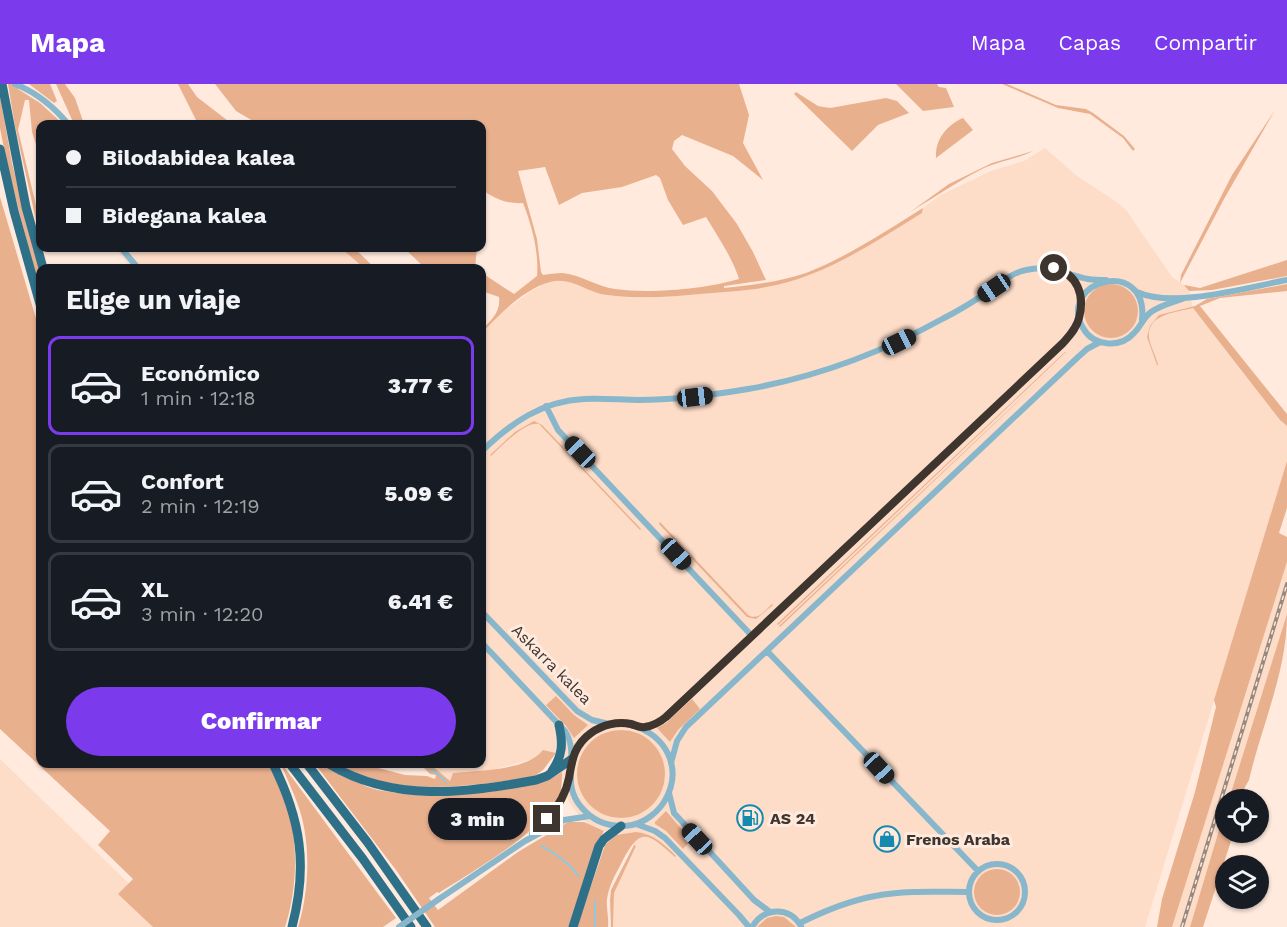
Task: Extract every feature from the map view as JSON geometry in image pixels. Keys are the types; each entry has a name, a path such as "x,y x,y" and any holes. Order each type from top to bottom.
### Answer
{"highway":[{"path":"2,84 26,207 36,243"},
{"path":"0,149 14,211 36,290"},
{"path":"547,776 561,755 563,747 559,725"},
{"path":"337,768 377,786 406,791 441,792 536,780 547,776 572,759"},
{"path":"275,768 290,801 300,846 302,870 297,910 292,927"},
{"path":"293,768 363,859 411,927"},
{"path":"311,768 368,843 427,927"},
{"path":"573,927 600,846 604,839 621,826"}],"street":[{"path":"18,85 60,114 65,120"},
{"path":"124,252 135,264"},
{"path":"486,448 514,423 546,406 585,399 638,400 695,397 795,379 899,342 945,318 1025,270 1047,267 1088,279 1117,281 1128,285 1136,292 1143,310 1142,320 1136,331 1125,341 1108,344 1090,337 1079,318"},
{"path":"643,728 666,717 1045,361 1072,332 1079,318 1080,294 1078,286 1067,272"},
{"path":"1080,304 1082,297 1092,286 1106,280"},
{"path":"1142,320 1159,307 1185,298 1287,280"},
{"path":"1136,292 1154,297 1185,298"},
{"path":"671,763 682,732 1077,358 1100,342"},
{"path":"546,406 558,430 752,636"},
{"name":"Askarra kalea","path":"486,616 577,711 592,720 609,724"},
{"path":"486,646 571,741 572,759 569,778 561,802 525,841"},
{"path":"766,651 978,871"},
{"path":"572,759 586,737 609,724 626,723 643,728 661,742 671,763 669,793 674,813 754,900 770,912"},
{"path":"569,778 578,803 590,816 600,822 621,826 636,824 656,812 669,793"},
{"path":"399,927 525,841 564,820 590,816"},
{"path":"636,824 655,831 665,838 750,927 770,912 783,912 795,918 801,925 835,907 875,896 907,892 969,892"},
{"path":"1002,864 1017,871 1025,886 1025,894 1019,910 1005,919 988,918 975,908 969,892 970,884 978,871 985,866 1002,864"},
{"path":"986,927 988,918"}],"shaded area":[{"path":"8,84 20,84 18,89 40,103 59,120 36,120 36,144 32,132 29,100 25,100 18,130 36,205 36,220"},
{"path":"29,84 50,84 57,101 54,103"},
{"path":"56,84 65,84 75,98 83,120 72,120"},
{"path":"178,84 188,84 197,97 227,120 196,120"},
{"path":"215,84 739,84 749,115 743,143 763,180 733,156 682,135 674,141 672,149 685,166 712,191 737,224 766,280 724,286 724,288 776,281 821,267 923,208 922,213 847,258 787,282 746,290 646,297 600,294 565,281 550,282 522,296 486,329 497,311 499,297 486,292 486,276 514,294 537,276 537,258 523,203 511,203 486,192 486,120 251,120 236,111","holes":["545,167 559,205 582,193 622,187 656,175 660,178 668,200 683,225 706,217 729,255 739,279 694,288 644,291 608,288 569,274 543,275 537,239 518,171"]},
{"path":"896,84 937,84 939,87 946,88 954,107 923,111"},
{"path":"1002,84 1007,84 1056,105 1086,109 1124,136 1135,149 1133,151 1123,138 1090,114 1058,108"},
{"path":"796,92 818,106 830,108 886,98 897,101 909,113 878,125 852,151 794,94"},
{"path":"0,96 12,163 38,264 36,264 36,276 7,165 0,128"},
{"path":"1275,110 1224,199 1180,283 1181,275 1232,175"},
{"path":"963,118 973,130 936,158 936,151 943,134"},
{"path":"1045,148 1077,176 1126,210 1172,277 1189,291 1193,308 1287,426 1287,461 1145,927 613,927 614,893 636,846 629,844 623,834 616,835 590,826 577,813 567,798 556,753 450,781 435,768 486,768 486,329 500,314 530,292 548,282 558,280 604,295 634,298 745,290 801,278 864,248 922,213 923,208 941,195 991,171 1024,161"},
{"path":"1033,151 984,168 910,212 949,184 992,163"},
{"path":"0,197 36,318 36,762 0,729"},
{"path":"118,252 346,252 359,264 128,264"},
{"path":"346,252 358,252 371,264 359,264"},
{"path":"408,252 477,252 475,264 421,264"},
{"path":"1287,260 1287,276 1212,290 1189,291 1184,285 1200,288"},
{"path":"1106,284 1116,284 1130,292 1136,301 1138,311 1136,321 1130,330 1116,338 1106,338 1089,326 1084,316 1084,306 1096,289"},
{"path":"1287,284 1287,291 1220,298 1200,306 1287,414 1287,426 1193,308 1164,315 1153,323 1149,337 1157,365 1147,337 1150,326 1159,315 1195,306 1207,299"},
{"path":"1065,352 778,625 777,624"},
{"path":"1068,354 780,627 779,626"},
{"path":"534,421 542,425 640,530 539,424 527,426 490,455 515,432"},
{"path":"1287,461 1287,508 1279,533 1287,537 1287,562 1172,927 1157,927 1162,899 1195,792 1216,707 1214,700"},
{"path":"660,522 748,615 758,616 773,605 756,619 747,617 659,524"},
{"path":"1287,562 1287,614 1232,789 1215,789"},
{"path":"1287,614 1283,657 1249,780 1244,789 1232,789"},
{"path":"556,696 574,715 588,725 574,738 546,705"},
{"path":"692,699 700,709 678,730 670,742 657,728 666,723"},
{"path":"621,730 638,734 652,743 661,757 665,774 661,791 652,805 638,814 621,818 604,814 590,805 581,791 577,774 581,757 590,743 604,734"},
{"path":"543,750 556,753 543,770 535,776 460,786 407,786 372,779 346,768 378,768 435,779 436,775 430,774 424,768 435,768 450,781 453,773 514,766 536,757"},
{"path":"0,759 174,927 0,927"},
{"path":"42,768 269,768 287,801 295,848 292,896 285,927 153,927 118,894 133,879 98,845 110,831"},
{"path":"283,768 285,768 396,918 383,927 298,927 306,884 307,854 304,825"},
{"path":"318,768 331,768 370,788 421,794 505,787 548,780 562,772 558,799 550,811 522,838 429,898 438,910 518,852 568,822 584,822 604,831 570,927 435,927 396,870"},
{"path":"1215,791 1215,843 1190,927 1172,927"},
{"path":"666,811 691,840 683,849 666,831 655,824"},
{"path":"636,832 653,837 676,856 650,838 639,839 628,852 611,885 607,899 608,927 577,927 605,845 616,835"},
{"path":"1215,843 1230,843 1226,855 1215,855 1215,890 1203,927 1190,927"},
{"path":"634,845 636,846 614,893 613,927 611,927 611,890"},
{"path":"997,869 1013,876 1020,892 1013,908 997,915 981,908 974,892 981,876"},
{"path":"784,917 796,927 757,927 767,918"}],"waterway":[{"path":"430,768 446,782"},
{"path":"466,799 491,819 514,831"},
{"path":"542,846 566,863 578,876"},
{"path":"595,901 595,927"}],"railway":[{"path":"1182,927 1287,584"}],"place":[{"name":"AS 24","path":"750,818"},
{"name":"Frenos Araba","path":"887,839"}],"route":[{"path":"547,819 561,802 575,750 586,737 609,724 626,723 643,728 666,717 1063,343 1079,318 1080,294 1078,286 1067,272 1054,268"}]}
